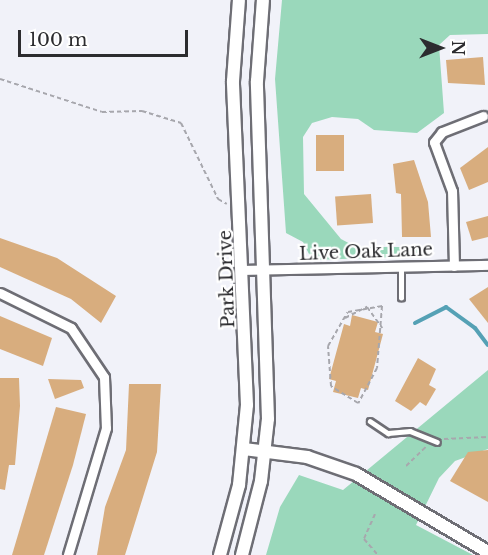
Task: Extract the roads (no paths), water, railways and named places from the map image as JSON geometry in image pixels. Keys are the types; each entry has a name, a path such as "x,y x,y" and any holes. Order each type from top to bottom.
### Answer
{"street":[{"name":"Park Drive","path":"220,555 244,449 245,270 233,81 239,0"},
{"path":"242,555 266,451 265,270 257,81 263,0"},
{"path":"454,266 452,190 434,142 442,132 483,116"},
{"name":"Live Oak Lane","path":"245,270 488,265"},
{"path":"0,293 71,328 104,377 106,428 68,555"},
{"path":"244,449 266,451 356,474 488,552"}],"lane":[{"path":"401,267 401,298"},
{"path":"370,421 388,433 410,431 437,442"}],"waterway":[{"path":"415,323 446,307 475,328 488,345"}]}
